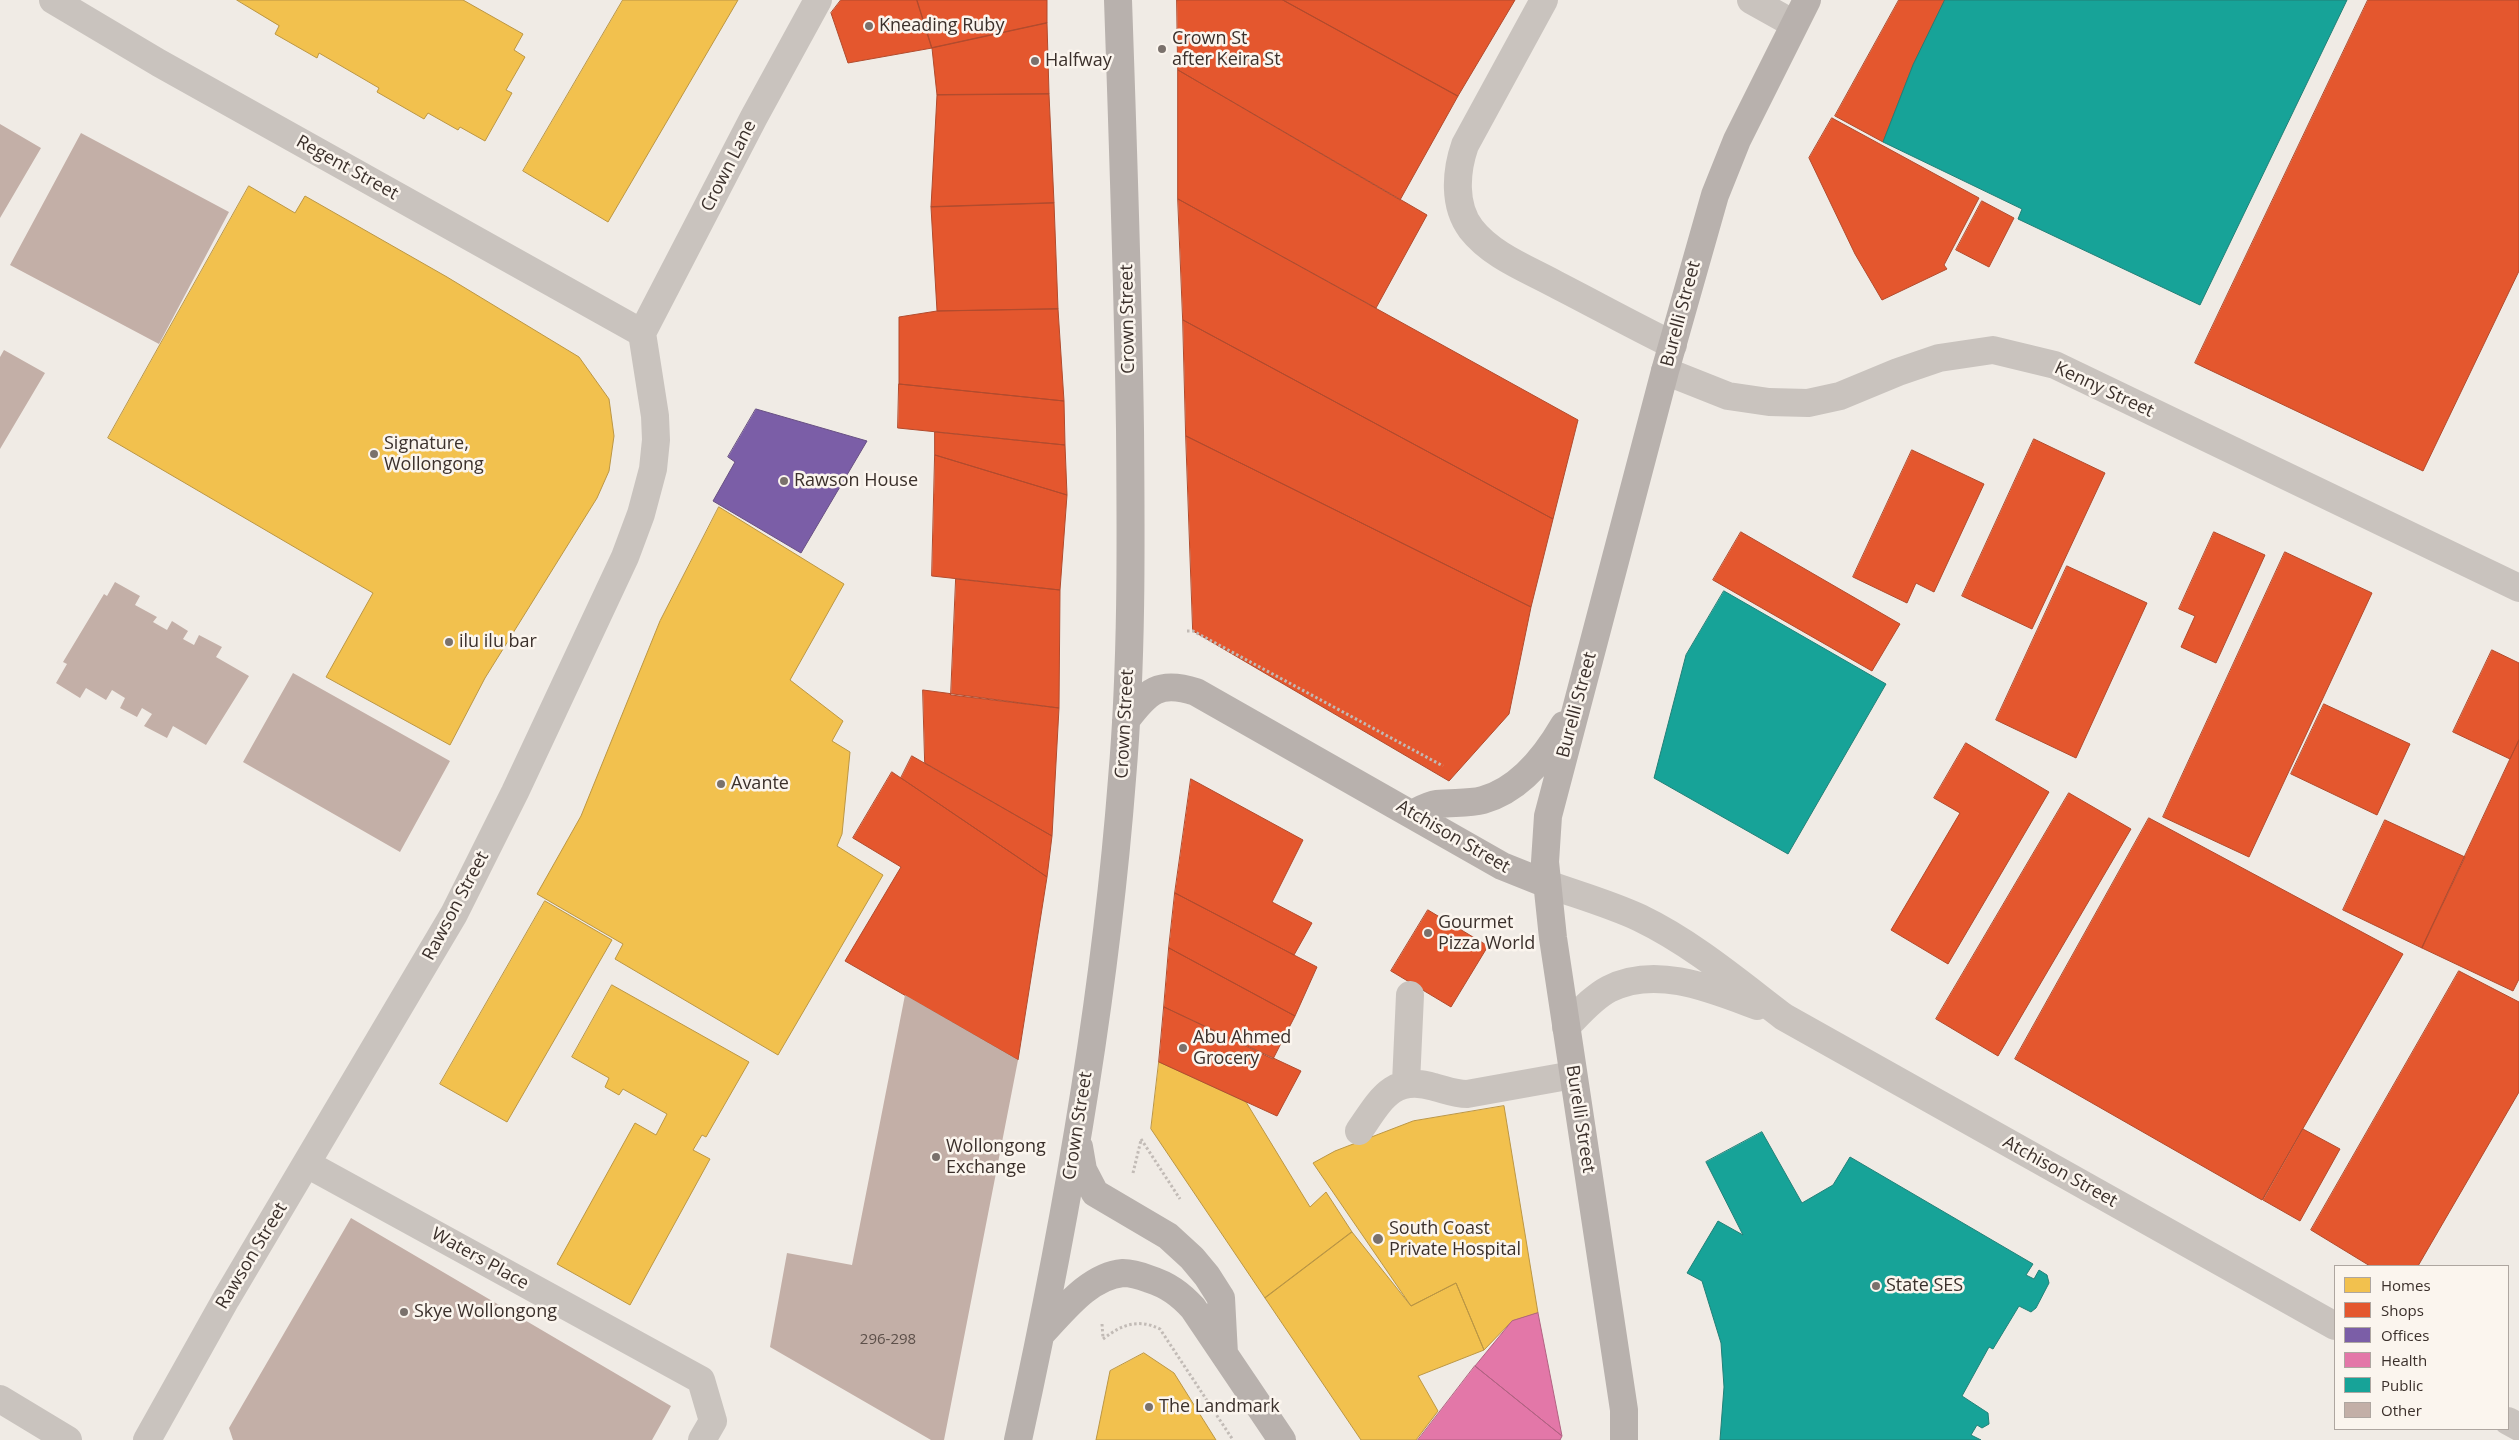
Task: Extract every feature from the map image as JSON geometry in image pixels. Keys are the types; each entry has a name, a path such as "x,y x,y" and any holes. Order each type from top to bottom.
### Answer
{"main road":[{"name":"Crown Street","path":"1018,1440 1041,1334 1078,1136 1110,925 1126,720 1131,577 1128,252 1118,0"},
{"name":"Burelli Street","path":"1624,1440 1624,1410 1573,1075 1547,884 1545,840 1548,816 1673,345 1715,195 1737,140 1807,0"},
{"name":"Atchison Street","path":"1126,720 1143,698 1157,688 1175,686 1196,692 1502,866 1547,884"},
{"path":"1412,814 1436,804 1485,800 1520,779 1546,753 1580,694"},
{"path":"1078,1136 1083,1170 1095,1193 1168,1236 1192,1258 1207,1276 1221,1298 1224,1355"},
{"path":"1041,1334 1085,1290 1096,1282 1112,1276 1130,1274 1156,1281 1182,1296 1194,1308 1282,1440"}],"street":[{"name":"Regent Street","path":"53,0 159,63 642,333"},
{"name":"Crown Lane","path":"642,333 754,117 818,0"},
{"path":"1544,0 1465,145 1459,161 1458,176 1458,194 1462,212 1470,228 1484,242 1501,254 1673,345"},
{"path":"1750,0 1794,24"},
{"name":"Rawson Street","path":"147,1440 226,1299 308,1164 454,914 524,774 625,556 642,514 653,469 656,440 655,416 642,333"},
{"name":"Kenny Street","path":"1666,372 1728,396 1762,401 1808,403 1840,396 1898,372 1939,358 1993,350 2055,365 2519,588"},
{"name":"Atchison Street","path":"1547,884 1620,910 1657,927 1717,966 1784,1017 2334,1325"},
{"name":"Atchison Street","path":"1566,1027 1592,1001 1608,990 1638,979 1649,978 1709,990 1784,1017"},
{"path":"1406,1083 1410,995"},
{"path":"1359,1131 1382,1100 1397,1086 1406,1083 1424,1084 1458,1094 1468,1094 1573,1075"},
{"name":"Waters Place","path":"308,1164 701,1380 713,1421 702,1440"},
{"path":"0,1399 68,1440"}],"path":[{"path":"1187,631 1193,631 1446,768"},
{"path":"1133,1174 1141,1139 1184,1204"},
{"path":"1103,1320 1103,1339 1115,1330 1134,1323 1145,1323 1160,1329 1233,1440"}],"building: Homes":[{"path":"237,0 463,0 523,34 514,50 525,57 506,90 512,93 485,141 460,127 458,130 428,113 424,119 377,92 379,88 319,53 317,58 275,34 279,26"},
{"path":"623,0 738,0 608,222 523,171"},
{"name":"Signature, Wollongong","path":"249,186 295,213 305,196 447,277 579,357 609,399 614,436 609,471 597,498 485,678 450,745 326,677 373,593 108,438"},
{"name":"Avante","path":"719,507 844,584 790,680 843,721 832,741 850,752 842,834 837,846 883,875 778,1055 615,959 623,944 537,894 581,816 660,621"},
{"path":"545,901 612,940 507,1122 440,1084"},
{"path":"612,985 749,1062 706,1137 702,1135 693,1150 710,1159 630,1305 557,1264 635,1123 656,1135 667,1114 623,1089 619,1095 605,1087 609,1078 572,1057"},
{"path":"1159,1062 1246,1102 1310,1207 1326,1192 1352,1232 1265,1298 1151,1129"},
{"path":"1504,1106 1538,1313 1512,1321 1484,1350 1456,1283 1411,1306 1313,1163 1335,1151 1413,1121"},
{"path":"1352,1232 1411,1306 1456,1283 1484,1350 1418,1376 1438,1411 1416,1440 1361,1440 1265,1298"},
{"name":"The Landmark","path":"1144,1353 1174,1373 1216,1440 1096,1440 1110,1371"}],"building: Shops":[{"path":"841,0 917,0 932,48 848,63 831,13"},
{"path":"917,0 1047,0 1047,23 932,48"},
{"path":"1177,0 1283,0 1458,96 1400,200 1178,70"},
{"path":"1283,0 1515,0 1458,96"},
{"path":"1899,0 1945,0 1913,65 1883,142 1835,116"},
{"path":"2368,0 2519,0 2519,271 2423,471 2195,363"},
{"path":"1047,23 1049,94 937,95 932,48"},
{"path":"1178,70 1427,215 1376,308 1178,199"},
{"path":"1049,94 1054,203 931,207 937,95"},
{"path":"1832,118 1979,198 1944,265 1947,269 1882,300 1855,254 1809,158"},
{"path":"1178,199 1578,420 1553,519 1183,320"},
{"path":"1982,201 2014,218 1989,267 1956,250"},
{"path":"1054,203 1058,309 937,311 931,207"},
{"path":"1058,309 1064,401 899,384 899,317 937,311"},
{"path":"1183,320 1553,519 1531,607 1186,436"},
{"path":"899,384 1064,401 1065,445 898,428"},
{"path":"935,432 1065,445 1067,495 935,455"},
{"path":"1186,436 1531,607 1509,714 1449,781 1193,631"},
{"path":"2034,439 2105,473 2032,629 1962,596"},
{"path":"1912,450 1984,484 1934,592 1916,583 1907,603 1853,577"},
{"path":"935,455 1067,495 1060,590 932,576"},
{"path":"1741,532 1900,624 1872,671 1713,580"},
{"path":"2214,532 2265,555 2216,663 2181,647 2195,616 2179,609"},
{"path":"2285,552 2372,593 2249,857 2163,817"},
{"path":"2067,566 2147,603 2076,758 1996,720"},
{"path":"956,579 1060,590 1059,708 951,695"},
{"path":"2492,650 2519,663 2519,740 2510,759 2453,732"},
{"path":"923,690 1059,708 1052,836 925,763"},
{"path":"2324,704 2410,744 2377,815 2291,774"},
{"path":"2519,740 2519,979 2513,991 2422,948"},
{"path":"1966,743 2049,792 1948,964 1891,930 1960,813 1934,798"},
{"path":"912,756 1052,836 1047,877 901,778"},
{"path":"892,772 1047,877 1018,1060 845,961 901,867 853,838"},
{"path":"1191,779 1303,840 1272,902 1312,923 1294,955 1175,893"},
{"path":"2069,793 2131,829 1998,1056 1936,1019"},
{"path":"2149,818 2403,954 2262,1200 2015,1059"},
{"path":"2385,820 2465,857 2422,948 2343,910"},
{"path":"1175,893 1317,967 1295,1016 1169,948"},
{"path":"1428,910 1488,946 1451,1007 1391,971"},
{"path":"1169,948 1295,1016 1273,1059 1164,1007"},
{"path":"2459,971 2519,1002 2519,1092 2419,1265 2368,1265 2311,1230"},
{"path":"1164,1007 1301,1071 1277,1116 1159,1062"},
{"path":"2303,1129 2340,1149 2300,1221 2263,1200"},
{"path":"1789,1228 1856,1267 1804,1356 1752,1325 1759,1313 1744,1305"}],"building: Offices":[{"name":"Rawson House","path":"756,409 867,441 801,553 713,501 735,462 728,457"}],"building: Health":[{"path":"1538,1313 1562,1436 1475,1366 1512,1321"},
{"path":"1475,1366 1562,1436 1560,1440 1418,1440"}],"building: Public":[{"path":"1945,0 2347,0 2200,305 2018,219 2022,209 1883,142 1913,65"},
{"path":"1724,591 1886,684 1788,854 1654,778 1686,655"},
{"name":"State SES","path":"1762,1132 1802,1203 1833,1185 1850,1157 2033,1264 2026,1275 2034,1279 2039,1270 2047,1275 2049,1283 2036,1308 2031,1312 2019,1306 1993,1349 1989,1347 1962,1396 1988,1413 1989,1424 1982,1428 1977,1425 1971,1435 1981,1440 1720,1440 1724,1387 1721,1343 1702,1281 1687,1273 1718,1221 1743,1235 1706,1162"}],"building: Other":[{"path":"0,124 41,148 0,218"},
{"path":"81,133 229,212 159,344 10,265"},
{"path":"4,350 45,373 0,449 0,357"},
{"path":"115,582 140,596 135,605 157,617 153,622 167,630 172,621 188,631 183,639 194,645 199,635 222,647 216,657 249,676 206,745 173,726 167,738 144,726 152,714 142,708 137,717 120,708 125,698 112,690 106,700 86,688 80,698 56,683 67,664 63,662 104,594 107,596"},
{"path":"293,673 450,761 400,852 243,762"},
{"name":"Wollongong Exchange","path":"905,995 1018,1060 944,1440 931,1440 770,1347 787,1253 852,1265"},
{"name":"Skye Wollongong","path":"351,1218 671,1406 652,1440 233,1440 229,1428"}],"place":[{"name":"Kneading Ruby","path":"869,26"},
{"name":"Crown St after Keira St","path":"1162,49"},
{"name":"Halfway","path":"1035,61"},
{"name":"Signature, Wollongong","path":"374,454"},
{"name":"Rawson House","path":"784,481"},
{"name":"ilu ilu bar","path":"449,642"},
{"name":"Avante","path":"721,784"},
{"name":"Gourmet Pizza World","path":"1428,933"},
{"name":"Abu Ahmed Grocery","path":"1183,1048"},
{"name":"Wollongong Exchange","path":"936,1157"},
{"name":"South Coast Private Hospital","path":"1378,1239"},
{"name":"State SES","path":"1876,1286"},
{"name":"Skye Wollongong","path":"404,1312"},
{"name":"The Landmark","path":"1149,1407"}]}
